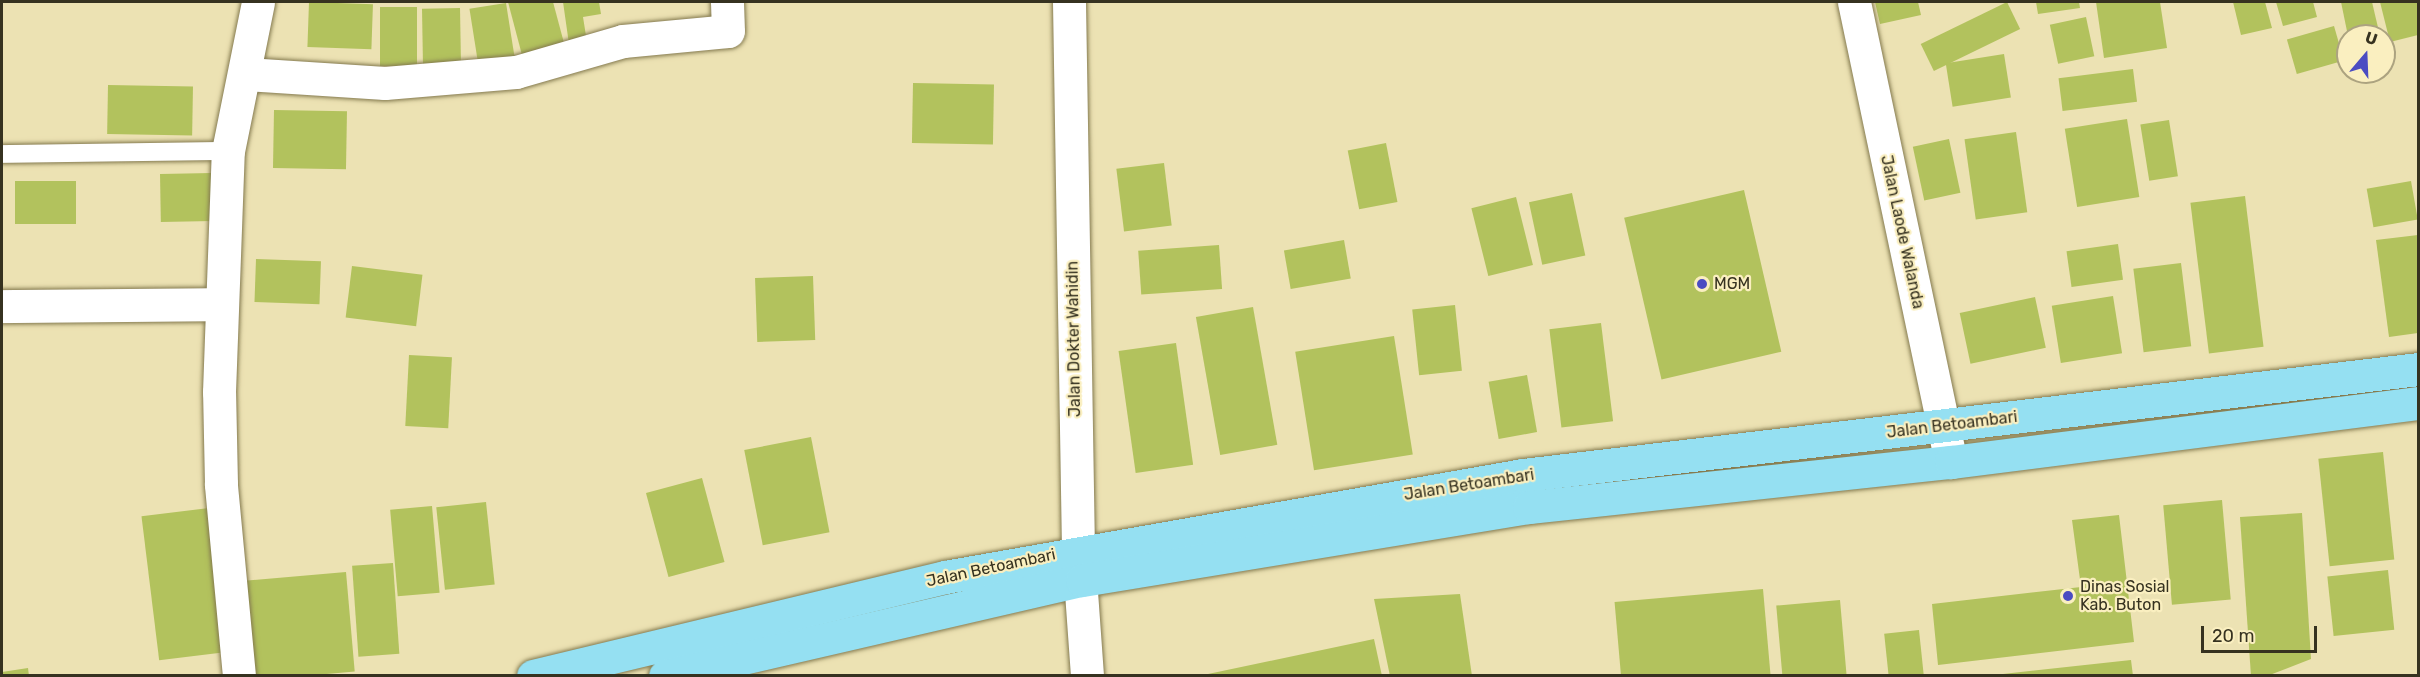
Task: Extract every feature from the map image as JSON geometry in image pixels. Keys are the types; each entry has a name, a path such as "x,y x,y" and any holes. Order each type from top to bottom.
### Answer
{"main road":[{"name":"Jalan Betoambari","path":"665,675 1080,565 1523,475 2418,369"},
{"name":"Jalan Betoambari","path":"533,675 945,577 1080,565 1529,507 1951,462 2418,403"}],"street":[{"path":"239,675 221,484 222,304 228,151 246,74 258,2"},
{"path":"246,74 385,82 516,72 623,41 728,31 727,2"},
{"name":"Jalan Dokter Wahidin","path":"1069,2 1080,565 1087,675"},
{"name":"Jalan Laode Walanda","path":"1854,2 1951,462"},
{"path":"2,306 222,304"}],"lane":[{"path":"2,154 228,151"}],"building":[{"path":"309,2 373,4 371,49 307,47"},
{"path":"508,2 553,2 564,43 522,55"},
{"path":"563,2 599,2 601,14 583,17 587,42 569,44"},
{"path":"1875,2 1918,2 1921,15 1880,24"},
{"path":"2007,2 2020,29 1934,71 1921,44"},
{"path":"2036,2 2079,2 2080,8 2038,14"},
{"path":"2096,2 2160,2 2167,48 2104,58"},
{"path":"2233,2 2265,2 2272,28 2241,35"},
{"path":"2276,2 2313,2 2317,17 2283,26"},
{"path":"2341,2 2372,2 2377,24 2346,24"},
{"path":"2380,2 2418,2 2418,35 2396,40 2396,24 2386,24"},
{"path":"506,3 515,57 478,63 469,9"},
{"path":"380,7 417,7 417,66 380,66"},
{"path":"460,8 461,64 423,65 422,9"},
{"path":"2086,17 2094,56 2058,64 2050,25"},
{"path":"2334,26 2336,63 2297,74 2287,40"},
{"path":"2004,54 2011,97 1953,107 1946,63"},
{"path":"2133,69 2137,102 2063,111 2059,78"},
{"path":"913,83 994,84 993,144 912,143"},
{"path":"108,85 193,86 192,135 107,134"},
{"path":"274,110 347,111 346,169 273,168"},
{"path":"2127,119 2139,197 2077,207 2065,129"},
{"path":"2169,120 2178,176 2149,181 2140,125"},
{"path":"2016,132 2027,212 1976,219 1965,139"},
{"path":"1949,139 1960,193 1924,200 1913,147"},
{"path":"1386,143 1397,202 1359,209 1348,150"},
{"path":"1164,163 1172,226 1124,231 1116,169"},
{"path":"212,173 213,221 161,222 160,174"},
{"path":"15,181 76,181 76,224 15,224"},
{"path":"2411,181 2418,219 2373,227 2367,189"},
{"name":"MGM","path":"1744,190 1781,352 1661,379 1624,218"},
{"path":"1572,193 1585,256 1542,265 1529,202"},
{"path":"2245,196 2264,347 2209,354 2190,203"},
{"path":"1516,197 1533,265 1488,276 1471,208"},
{"path":"2418,235 2418,333 2389,337 2376,240"},
{"path":"1344,240 1351,278 1291,289 1284,251"},
{"path":"2118,244 2123,280 2072,287 2067,251"},
{"path":"1219,245 1222,289 1141,295 1138,251"},
{"path":"256,259 321,261 319,304 254,302"},
{"path":"2181,263 2191,346 2144,352 2133,269"},
{"path":"352,266 422,275 416,326 346,318"},
{"path":"813,276 815,340 757,342 755,278"},
{"path":"2113,296 2122,353 2061,363 2052,306"},
{"path":"2035,297 2046,348 1970,364 1960,313"},
{"path":"1455,305 1462,371 1419,375 1412,309"},
{"path":"1253,307 1277,445 1220,455 1196,317"},
{"path":"1601,323 1613,421 1561,428 1549,329"},
{"path":"1394,336 1413,455 1314,470 1295,352"},
{"path":"1176,343 1193,465 1136,473 1119,351"},
{"path":"409,355 452,357 448,428 405,426"},
{"path":"1527,375 1537,432 1499,439 1489,382"},
{"path":"811,437 830,532 763,545 744,450"},
{"path":"2383,452 2394,559 2330,566 2318,459"},
{"path":"702,478 725,562 668,577 646,493"},
{"path":"2222,500 2231,600 2172,605 2163,505"},
{"path":"486,502 495,585 445,590 436,507"},
{"path":"432,506 440,593 398,596 390,510"},
{"path":"209,508 227,652 159,660 142,516"},
{"path":"2302,513 2311,659 2267,676 2251,676 2240,517"},
{"name":"Dinas Sosial Kab. Buton","path":"2119,515 2134,642 1938,665 1932,604 2081,587 2072,520"},
{"path":"393,563 399,654 358,657 352,566"},
{"path":"2388,570 2394,630 2334,636 2327,576"},
{"path":"346,572 355,672 305,676 251,676 242,581"},
{"path":"1763,589 1771,676 1621,676 1615,602"},
{"path":"1460,594 1472,676 1390,676 1374,599"},
{"path":"1840,600 1847,676 1782,676 1776,606"},
{"path":"1919,630 1924,676 1889,676 1884,634"},
{"path":"1374,639 1382,676 1208,676 1208,674"},
{"name":"Dinas Sosial Kab. Buton","path":"2131,660 2133,676 2003,676 2003,674"},
{"path":"28,668 29,676 2,676 2,672"}],"place":[{"name":"MGM","path":"1702,284"},
{"name":"Dinas Sosial Kab. Buton","path":"2068,596"}]}
